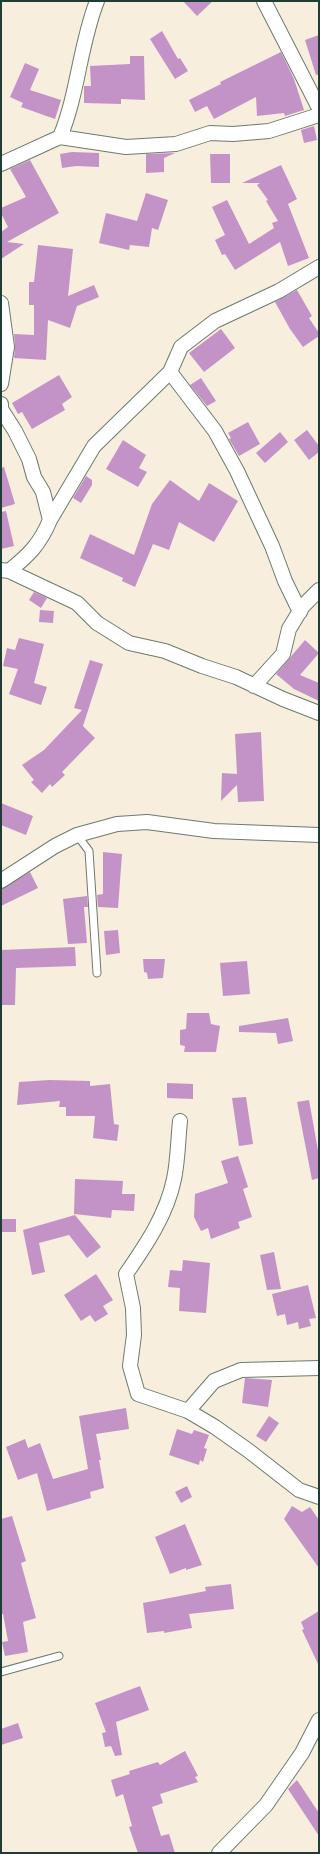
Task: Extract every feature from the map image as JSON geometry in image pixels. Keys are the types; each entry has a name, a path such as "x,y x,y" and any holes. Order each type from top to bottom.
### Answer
{"street":[{"path":"60,137 66,122 79,64 97,1"},
{"path":"264,1 319,108"},
{"path":"1,164 60,137 126,147 176,144 210,133 233,134 269,131 319,116"},
{"path":"5,570 29,555 45,533 50,520 94,446 170,372 181,347 215,321 279,290 319,267"},
{"path":"1,303 7,347 1,384"},
{"path":"170,372 215,431 237,471 300,612"},
{"path":"1,404 1,409 15,431 29,459 34,477 43,492 50,520"},
{"path":"5,570 77,603 97,623 129,643 165,651 202,666 236,677 283,699 319,713"},
{"path":"254,686 283,654 289,629 300,612 319,590"},
{"path":"1,881 55,846 77,835 117,824 147,822 214,831 319,835"},
{"path":"180,1121 174,1179 162,1213 148,1241 126,1274 133,1308 134,1335 130,1366 138,1394 188,1411 215,1427 249,1451 299,1490 319,1497"},
{"path":"188,1411 214,1381 241,1370 319,1368"},
{"path":"219,1853 266,1805 302,1753 319,1720"}],"lane":[{"path":"77,835 89,851 97,974"},
{"path":"1,1672 60,1656"}],"building":[{"path":"183,1 213,1 197,16"},
{"path":"162,31 178,59 180,58 188,71 175,79 150,39"},
{"path":"319,35 319,74 316,75 305,40"},
{"path":"281,52 294,79 304,110 285,116 284,113 257,116 256,97 214,119 207,106 195,112 189,100 221,84 220,82"},
{"path":"130,56 144,56 145,100 121,99 121,104 84,103 84,86 91,86 90,66 130,64"},
{"path":"25,63 39,69 30,90 61,100 55,119 21,107 23,103 10,97"},
{"path":"314,126 317,140 304,143 301,130"},
{"path":"72,152 99,153 99,167 76,166 62,168 60,154"},
{"path":"175,153 164,158 164,172 146,173 146,154"},
{"path":"210,154 230,154 230,183 211,183"},
{"path":"30,160 59,213 7,242 24,244 1,259 1,232 8,227 1,213 1,208 26,197 10,169"},
{"path":"281,165 297,199 288,204 309,258 288,266 280,242 235,270 225,254 222,255 215,240 225,235 212,207 227,200 249,244 274,228 272,223 278,221 266,201 268,200 257,185 260,183 242,183"},
{"path":"146,193 168,200 158,230 152,228 149,247 130,245 129,250 99,243 106,213 137,221"},
{"path":"38,245 73,249 68,296 94,285 99,297 77,306 70,328 48,320 46,360 14,358 14,334 34,335 34,305 29,305 29,282 34,282"},
{"path":"297,290 312,316 309,318 319,333 319,336 303,347 290,329 275,302"},
{"path":"221,329 235,348 204,372 189,353"},
{"path":"59,375 72,397 62,404 65,410 32,429 22,412 18,414 12,403"},
{"path":"201,378 216,401 207,406 190,385"},
{"path":"248,422 260,444 239,456 229,439 231,438 228,433"},
{"path":"307,430 319,446 319,452 309,460 294,440"},
{"path":"280,432 288,442 265,463 256,453"},
{"path":"123,440 146,455 139,468 147,472 138,487 106,469"},
{"path":"4,467 15,504 1,508 1,468"},
{"path":"86,476 92,480 92,485 81,503 73,498"},
{"path":"170,480 199,501 209,483 238,501 214,542 179,522 169,550 153,544 135,587 122,581 123,578 80,558 90,534 134,555 152,504"},
{"path":"6,511 14,546 1,549 1,512"},
{"path":"34,592 47,598 41,608 29,600"},
{"path":"40,610 54,611 53,623 39,622"},
{"path":"19,638 44,644 34,683 47,687 41,705 9,694 18,669 3,666 7,648 15,650"},
{"path":"305,640 319,653 300,675 319,683 319,701 294,689 276,674"},
{"path":"90,660 103,664 83,726 95,738 62,772 65,775 52,787 50,784 42,793 31,782 34,780 22,765 44,750 82,710 74,708"},
{"path":"261,732 264,801 238,802 237,785 221,801 222,773 237,774 235,734"},
{"path":"1,803 33,816 26,835 1,825"},
{"path":"103,852 122,854 118,908 98,907 97,895 103,894"},
{"path":"30,872 38,888 1,906 1,889"},
{"path":"87,896 88,907 84,907 87,943 68,944 63,899"},
{"path":"118,930 120,953 106,955 104,931"},
{"path":"75,947 76,966 16,968 15,1005 1,1005 1,950"},
{"path":"143,959 165,959 163,978 148,979 147,973 144,972"},
{"path":"247,961 250,994 223,996 220,963"},
{"path":"187,1013 209,1013 211,1024 220,1026 216,1052 184,1052 185,1046 180,1045 180,1030 186,1029"},
{"path":"288,1018 293,1041 278,1044 276,1033 239,1032 239,1026"},
{"path":"49,1080 90,1081 90,1086 110,1084 114,1124 119,1125 117,1141 93,1138 95,1116 66,1116 66,1107 59,1107 60,1101 17,1105 19,1082"},
{"path":"167,1083 193,1084 193,1099 167,1098"},
{"path":"246,1097 253,1144 239,1146 232,1098"},
{"path":"309,1100 319,1156 319,1178 312,1180 297,1102"},
{"path":"238,1156 248,1187 243,1189 252,1217 238,1222 240,1228 211,1239 208,1228 201,1231 194,1217 195,1194 228,1183 221,1161"},
{"path":"75,1179 123,1181 122,1194 135,1194 134,1211 112,1210 111,1218 74,1214"},
{"path":"75,1215 101,1247 87,1258 69,1235 39,1243 45,1272 32,1275 23,1230"},
{"path":"1,1219 16,1219 16,1232 1,1232"},
{"path":"274,1252 281,1289 267,1290 260,1255"},
{"path":"183,1260 210,1263 206,1313 179,1311 180,1288 168,1287 170,1270 182,1271"},
{"path":"96,1274 113,1300 103,1306 108,1314 95,1322 90,1315 81,1321 64,1295"},
{"path":"308,1285 316,1318 309,1319 311,1326 299,1329 298,1322 287,1325 285,1314 277,1316 272,1294"},
{"path":"245,1378 272,1380 268,1407 242,1403"},
{"path":"126,1408 129,1429 96,1434 104,1488 90,1492 91,1498 47,1511 37,1473 18,1480 6,1447 25,1439 28,1448 40,1443 53,1479 88,1469 79,1416"},
{"path":"269,1416 279,1423 266,1442 256,1436"},
{"path":"177,1429 192,1434 194,1430 209,1435 204,1448 207,1449 203,1462 200,1460 199,1465 169,1455"},
{"path":"187,1486 192,1497 181,1503 175,1492"},
{"path":"292,1506 302,1512 310,1507 319,1520 319,1568 284,1519"},
{"path":"12,1516 26,1561 21,1563 36,1618 23,1622 28,1652 5,1656 2,1642 8,1641 3,1614 1,1614 1,1519"},
{"path":"185,1524 202,1565 186,1570 186,1568 170,1574 155,1537"},
{"path":"231,1584 234,1609 189,1614 192,1628 164,1633 164,1631 147,1633 143,1603 206,1591 205,1587"},
{"path":"319,1611 319,1666 302,1630 304,1629 301,1622"},
{"path":"140,1686 149,1710 116,1722 122,1755 115,1756 111,1746 105,1747 102,1733 106,1732 95,1703"},
{"path":"18,1723 23,1738 1,1745 1,1729"},
{"path":"185,1751 198,1776 195,1777 198,1782 160,1794 163,1803 152,1807 161,1836 169,1834 175,1853 138,1853 129,1827 132,1826 123,1794 116,1797 111,1780 130,1774 129,1771 158,1762 160,1765"},
{"path":"297,1780 319,1813 319,1836 288,1789"}]}
